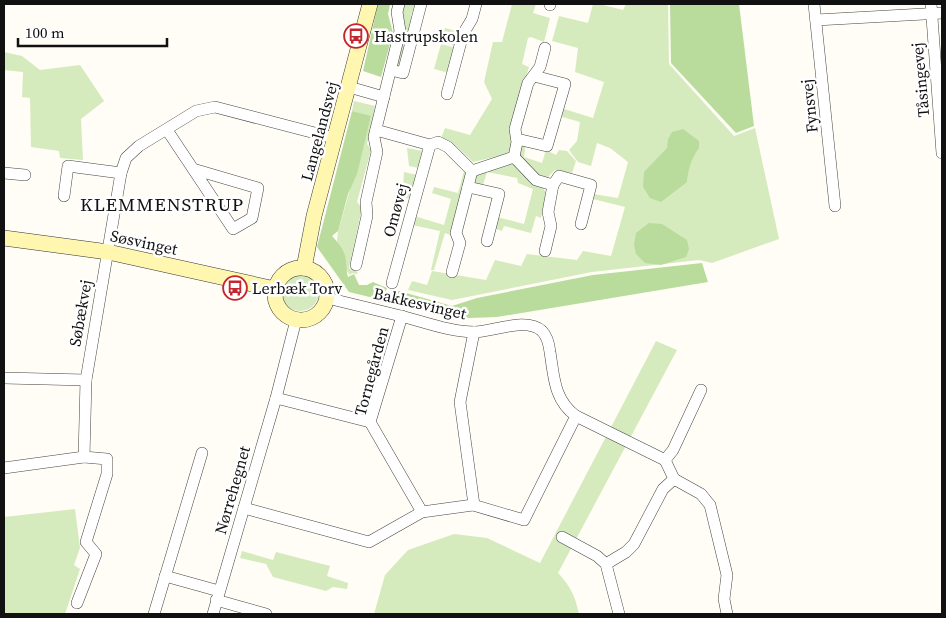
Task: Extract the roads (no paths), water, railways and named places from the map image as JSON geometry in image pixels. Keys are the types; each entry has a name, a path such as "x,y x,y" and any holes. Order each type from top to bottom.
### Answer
{"street":[{"name":"Langelandsvej","path":"304,268 314,216 370,4"},
{"name":"Omøvej","path":"356,265 367,216 366,202 377,152 374,137 400,31 397,12 399,4"},
{"path":"391,70 403,73 421,4"},
{"path":"447,94 463,34 472,19 476,4"},
{"name":"Fynsvej","path":"814,4 835,206"},
{"path":"816,20 934,10"},
{"name":"Tåsingevej","path":"934,10 942,153"},
{"path":"514,157 517,138 515,129 528,83 540,67 545,48"},
{"path":"517,138 547,146 565,84 534,76"},
{"path":"349,87 384,97"},
{"path":"108,252 121,173 126,158 139,146 168,130 196,111 215,107 334,138"},
{"path":"168,130 193,169 233,229 252,218 258,188 193,169"},
{"path":"376,130 430,145 438,142 448,147 472,170"},
{"name":"Omøvej","path":"392,283 430,145"},
{"path":"472,170 514,157"},
{"path":"514,157 536,180 553,185"},
{"path":"64,196 68,166 121,173"},
{"path":"452,272 460,243 456,233 472,170"},
{"path":"4,173 25,175"},
{"path":"545,251 551,226 548,212 553,185 559,176 590,184 581,224"},
{"path":"468,187 499,194 487,241"},
{"name":"Søsvinget","path":"4,238 108,252 275,289"},
{"name":"Søbækvej","path":"84,457 86,380 108,252"},
{"path":"294,268 304,268 314,271 322,278 326,287 327,298 324,307 317,315 308,319 296,320 288,317 280,310 275,301 275,289 284,273 294,268"},
{"name":"Bakkesvinget","path":"327,298 445,328 474,332 526,324 537,327 544,333 548,342 558,396 563,405 576,416 665,460"},
{"name":"Tornegården","path":"402,316 370,422 422,512"},
{"name":"Nørrehegnet","path":"213,614 276,398 296,320"},
{"path":"474,332 460,402 474,505"},
{"path":"4,378 86,380"},
{"path":"701,390 673,450 665,460 674,479 701,494 710,505 727,575 724,599 728,614"},
{"path":"276,398 370,422"},
{"path":"244,508 369,542 422,512 474,505 524,520 576,416"},
{"path":"154,614 202,453"},
{"path":"4,468 84,457 107,458 107,474 86,542 96,554 77,603"},
{"path":"606,564 626,552 634,544 663,489 674,479"},
{"path":"562,537 597,556 606,564 619,614"},
{"path":"165,576 266,614"}],"place":[{"name":"Hastrupskolen","path":"356,36"},
{"name":"Lerbæk Torv","path":"235,288"}],"district":[{"name":"KLEMMENSTRUP","path":"162,204"}]}
